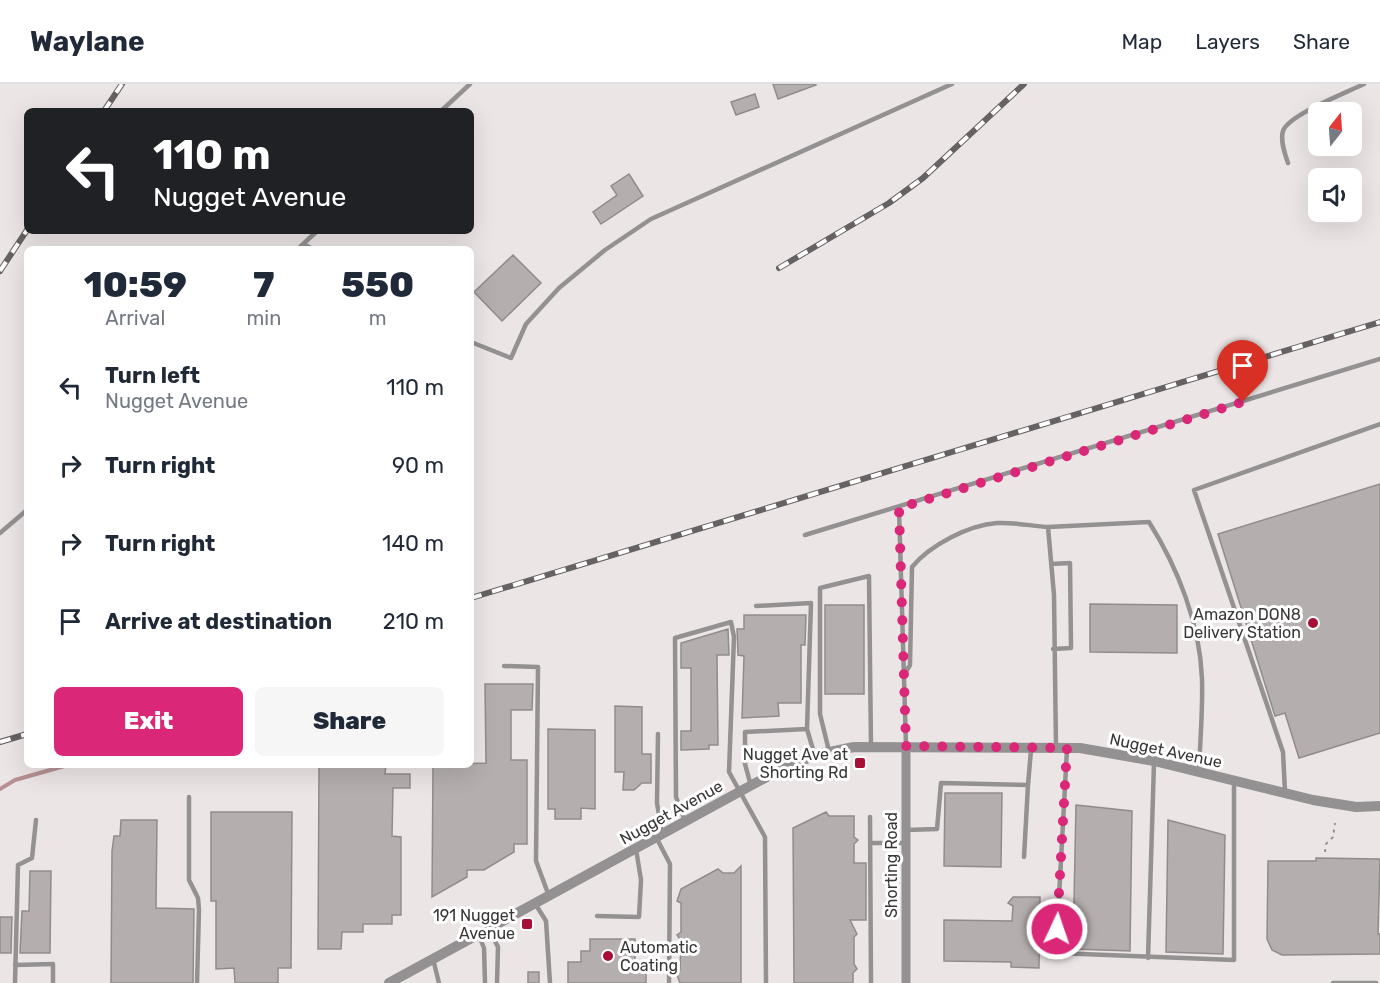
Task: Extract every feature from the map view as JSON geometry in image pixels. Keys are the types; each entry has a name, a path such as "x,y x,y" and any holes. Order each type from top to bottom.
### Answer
{"street":[{"name":"Nugget Avenue","path":"389,983 738,792 815,755 830,752 906,746 1061,747 1154,761 1356,807 1380,806"},
{"name":"Shorting Road","path":"906,746 906,983"}],"lane":[{"path":"444,108 470,84"},
{"path":"474,343 511,358 526,324 551,296 605,250 651,219 952,84"},
{"path":"1288,163 1282,133 1285,126 1307,112 1364,84"},
{"path":"307,246 303,244 313,234"},
{"path":"805,535 1380,359"},
{"path":"1285,792 1283,752 1194,490 1380,424"},
{"path":"899,508 906,746"},
{"path":"0,533 24,513"},
{"path":"904,675 910,665 912,567 921,556 963,533 997,523 1048,527 1149,522 1172,560 1196,634 1202,678 1199,772"},
{"path":"1048,527 1054,595 1053,661 1061,747 1056,952 1148,958 1234,960 1234,781"},
{"path":"1051,564 1070,563 1071,648 1053,649"},
{"path":"830,752 820,714 820,588 868,576 871,747"},
{"path":"756,606 811,603 807,729 815,755"},
{"path":"685,821 676,796 675,638 731,622 734,637 729,772 738,792 765,837 766,983"},
{"path":"504,666 538,667 536,861 549,896"},
{"path":"751,786 745,764 745,732 807,729"},
{"path":"658,734 659,835 670,864 669,983"},
{"path":"1024,857 1031,747"},
{"path":"1148,958 1154,761"},
{"path":"906,830 937,829 941,783 1028,785"},
{"path":"189,797 189,880 198,898 199,910 197,983"},
{"path":"870,817 872,983"},
{"path":"15,983 18,865 32,858 36,820"},
{"path":"870,843 906,843"},
{"path":"597,916 639,917 641,880 636,849"},
{"path":"535,903 546,921 550,983"},
{"path":"489,929 498,947 497,983"},
{"path":"478,935 484,948 484,983"},
{"path":"433,959 439,983"},
{"path":"15,964 53,964 53,983"},
{"path":"1333,983 1376,983"}],"path":[{"path":"1325,852 1326,844 1333,837 1335,823"}],"building":[{"path":"773,84 815,84 816,85 778,99"},
{"path":"755,94 759,107 736,115 731,102"},
{"path":"629,174 643,196 601,224 593,212 617,195 611,186"},
{"path":"513,255 541,283 502,321 474,292"},
{"name":"Amazon DON8 Delivery Station","path":"1380,484 1380,733 1299,758 1285,713 1275,716 1218,534"},
{"path":"1090,604 1177,605 1177,653 1090,652"},
{"path":"825,605 864,605 864,694 825,694"},
{"path":"744,615 806,615 805,645 801,645 801,703 778,703 779,716 742,718 744,656 738,655 737,629 744,629"},
{"path":"728,629 729,655 717,655 718,745 709,745 709,749 681,750 681,731 691,731 691,668 681,668 681,643"},
{"path":"485,684 533,684 532,710 511,710 511,760 527,760 527,844 514,844 514,852 484,870 467,870 467,877 432,897 433,768 474,768 474,763 486,763"},
{"path":"615,706 642,707 642,754 651,754 651,783 642,783 634,790 623,790 624,772 615,772"},
{"path":"548,729 595,730 595,809 581,808 581,819 555,819 555,809 548,809"},
{"path":"319,768 386,768 385,774 410,774 410,788 393,788 392,836 401,837 401,915 392,915 392,924 363,924 363,932 342,932 341,949 318,949"},
{"path":"945,793 1002,793 1001,867 944,866"},
{"path":"1076,805 1132,811 1130,951 1073,949"},
{"path":"211,812 292,812 291,968 278,968 278,983 235,983 234,968 216,969 216,901 211,901"},
{"path":"826,812 829,816 854,816 854,837 858,840 854,844 854,863 866,863 866,920 850,920 857,934 854,937 854,964 857,969 853,973 853,983 794,983 793,828"},
{"path":"121,820 157,820 156,908 194,909 193,983 111,983 112,851 114,836 120,836"},
{"path":"1168,820 1225,835 1223,954 1166,952"},
{"path":"1316,858 1380,859 1378,934 1380,934 1380,954 1282,955 1272,950 1267,939 1268,861 1316,861"},
{"path":"741,866 741,983 680,983 677,975 680,970 681,941 677,935 681,932 681,903 677,901 681,889 718,869 723,873 734,873"},
{"path":"30,871 51,871 50,953 20,953 22,911 29,911"},
{"path":"1013,897 1040,897 1039,968 1011,967 1011,962 944,961 944,920 1012,921 1013,906 1008,903"},
{"path":"0,917 12,917 11,953 0,953"},
{"name":"Automatic Coating","path":"590,939 635,939 635,962 646,962 646,983 568,983 568,962 581,962 581,951 590,951"},
{"path":"528,972 539,972 539,983 528,983"}],"waterway":[{"path":"0,789 15,780 57,768"}],"railway":[{"path":"106,108 122,84"},
{"path":"779,268 889,203 923,178 1024,84"},
{"path":"0,271 24,234"},
{"path":"474,597 1380,322"},
{"path":"0,742 24,735"}],"place":[{"name":"Amazon DON8 Delivery Station","path":"1313,623"},
{"name":"Nugget Ave at Shorting Rd","path":"860,763"},
{"name":"191 Nugget Avenue","path":"527,924"},
{"name":"Automatic Coating","path":"608,956"}],"route":[{"path":"1057,929 1067,748 906,746 899,508 1243,402"}]}
